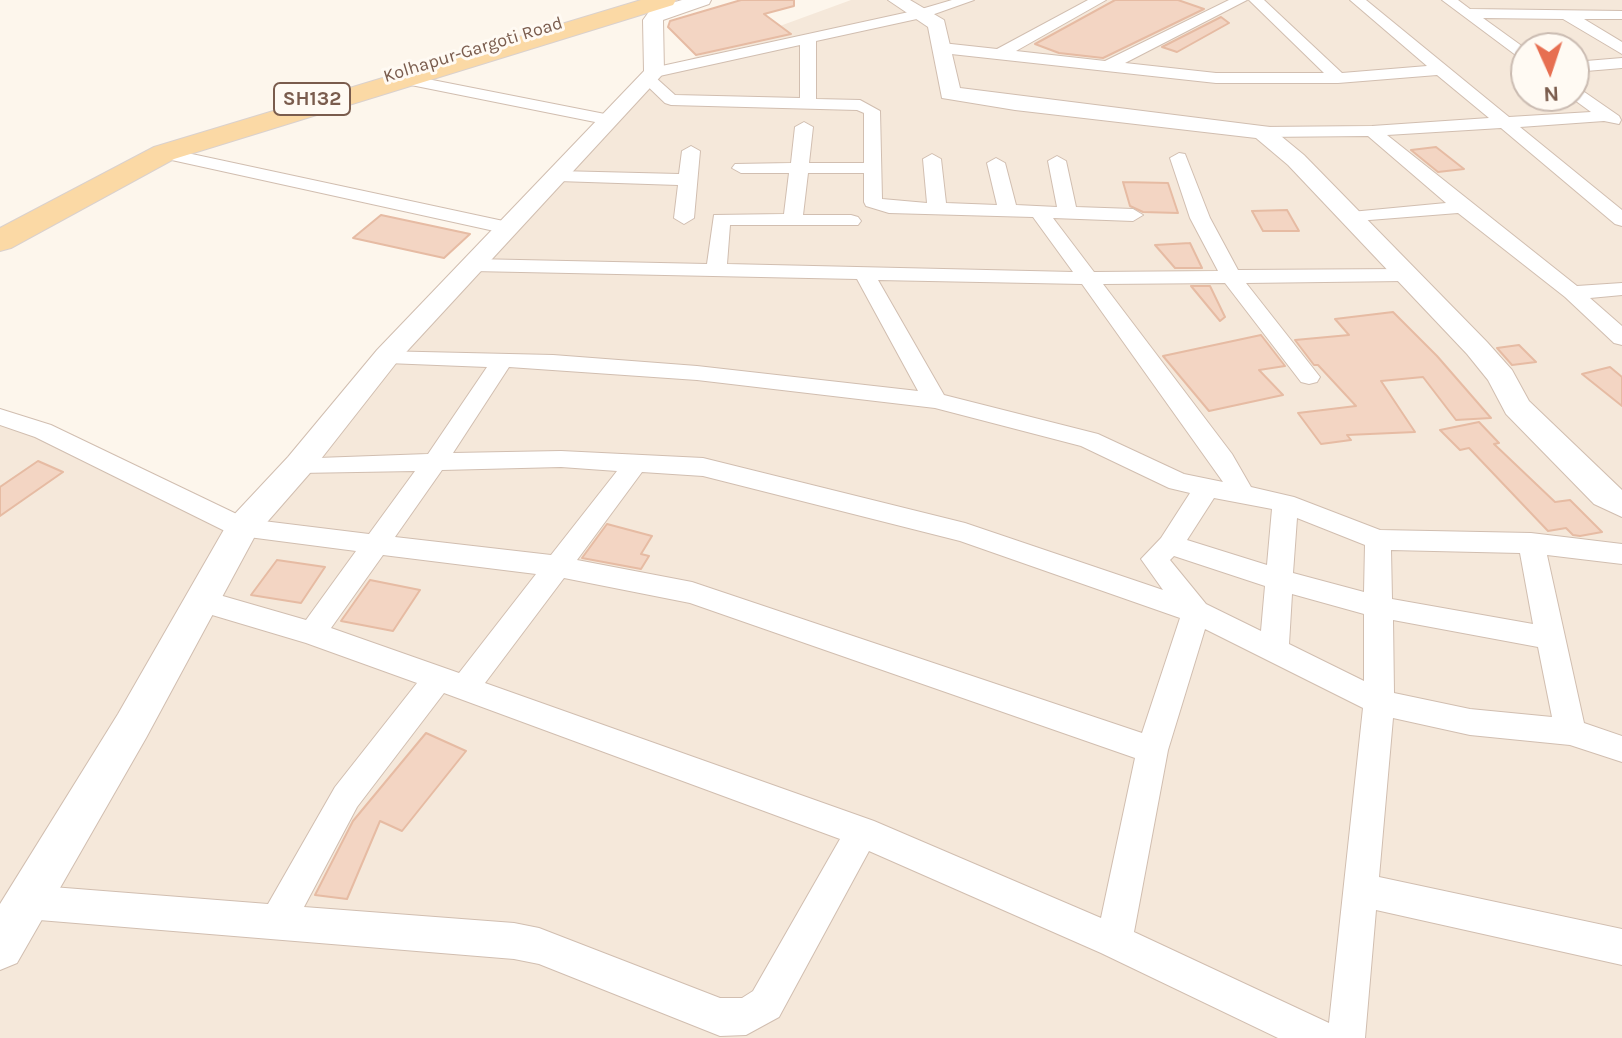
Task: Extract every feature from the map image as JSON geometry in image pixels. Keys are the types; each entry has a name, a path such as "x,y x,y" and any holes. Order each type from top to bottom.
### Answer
{"main road":[{"path":"0,241 164,153 653,3"},
{"name":"Kolhapur-Gargoti Road","path":"0,230 151,153 206,131 653,3"}],"street":[{"path":"702,0 653,3 651,76 671,100 860,105 872,111 873,202 889,207 1133,215"},
{"path":"897,0 937,24 950,93 1015,104 1262,132 1372,131 1612,115"},
{"path":"0,947 132,726 242,528 299,465 387,356 651,76 921,14 967,0"},
{"path":"1000,54 1099,0"},
{"path":"1107,66 1240,0"},
{"path":"1256,0 1338,78"},
{"path":"1357,0 1501,123 1622,220"},
{"path":"1449,0 1510,43"},
{"path":"1468,13 1622,15"},
{"path":"1564,13 1622,49"},
{"path":"1596,33 1622,34"},
{"path":"808,39 808,103"},
{"path":"942,48 1216,78 1338,78 1438,70"},
{"path":"1590,50 1622,49"},
{"path":"1590,66 1622,63"},
{"path":"402,79 610,120"},
{"path":"1590,81 1622,80"},
{"path":"1590,102 1612,115"},
{"path":"793,219 804,127"},
{"path":"1372,131 1462,207 1572,293 1622,338"},
{"path":"1262,132 1296,160 1477,348 1501,377 1517,407 1606,496 1622,505"},
{"path":"684,218 691,151"},
{"path":"164,153 508,228"},
{"path":"1179,158 1200,218 1232,278 1309,377"},
{"path":"932,159 937,208"},
{"path":"1057,161 1068,213"},
{"path":"996,163 1008,210"},
{"path":"741,168 871,168"},
{"path":"558,176 688,180"},
{"path":"1351,218 1462,207"},
{"path":"1039,212 1223,460 1243,495"},
{"path":"716,270 721,219 851,221"},
{"path":"473,265 1087,278 1404,275"},
{"path":"865,275 935,400"},
{"path":"1572,293 1622,289"},
{"path":"387,356 697,373 935,400 1089,440 1178,482 1285,503 1378,540 1531,543 1622,554"},
{"path":"312,633 436,460 503,360"},
{"path":"0,417 43,431 242,528 557,566 728,603 1152,750"},
{"path":"299,465 561,459 703,467 965,533 1196,612 1379,702 1470,722 1570,732 1622,749"},
{"path":"277,922 346,797 557,566 636,463"},
{"path":"1196,612 1154,559 1170,545 1207,488"},
{"path":"1274,649 1285,503"},
{"path":"1346,1038 1379,702 1378,540"},
{"path":"1531,543 1570,732"},
{"path":"1170,545 1379,607 1550,638"},
{"path":"202,601 312,633 862,832 1114,941 1319,1038"},
{"path":"1114,941 1152,750 1196,612"},
{"path":"27,902 527,943 720,1017 746,1016 766,1004 862,832"},
{"path":"1361,890 1622,947"}],"shaded area":[{"path":"851,0 1622,0 1622,1038 0,1038 0,426 26,425 243,528 654,72"}],"building":[{"path":"741,0 794,0 794,6 764,14 791,34 696,55 668,27 670,21"},
{"path":"1115,0 1178,0 1204,9 1103,58 1059,53 1035,44"},
{"path":"1221,17 1229,23 1177,52 1162,47"},
{"path":"1436,147 1464,169 1438,172 1411,150"},
{"path":"1123,182 1168,183 1178,213 1143,212 1130,206"},
{"path":"1287,210 1299,231 1263,231 1252,211"},
{"path":"381,215 470,234 444,258 353,238"},
{"path":"1190,243 1202,268 1175,268 1155,245"},
{"path":"1191,286 1210,286 1225,317 1220,321"},
{"path":"1393,312 1437,356 1491,418 1456,420 1423,377 1381,381 1415,432 1347,435 1351,440 1321,444 1298,413 1356,406 1318,365 1314,365 1295,340 1349,335 1335,319"},
{"path":"1261,335 1285,366 1259,370 1283,395 1209,411 1163,356"},
{"path":"1519,345 1536,362 1512,365 1497,348"},
{"path":"1610,367 1622,377 1622,406 1582,374"},
{"path":"1479,422 1499,443 1494,444 1555,502 1570,500 1602,532 1580,536 1573,535 1566,528 1548,531 1469,448 1460,450 1440,430"},
{"path":"38,461 63,472 0,516 0,487"},
{"path":"607,524 652,536 641,554 649,556 641,569 582,558"},
{"path":"277,560 325,567 301,603 251,595"},
{"path":"370,580 420,590 393,631 341,621"},
{"path":"426,733 466,751 402,831 380,821 347,899 315,895 353,821"}]}
